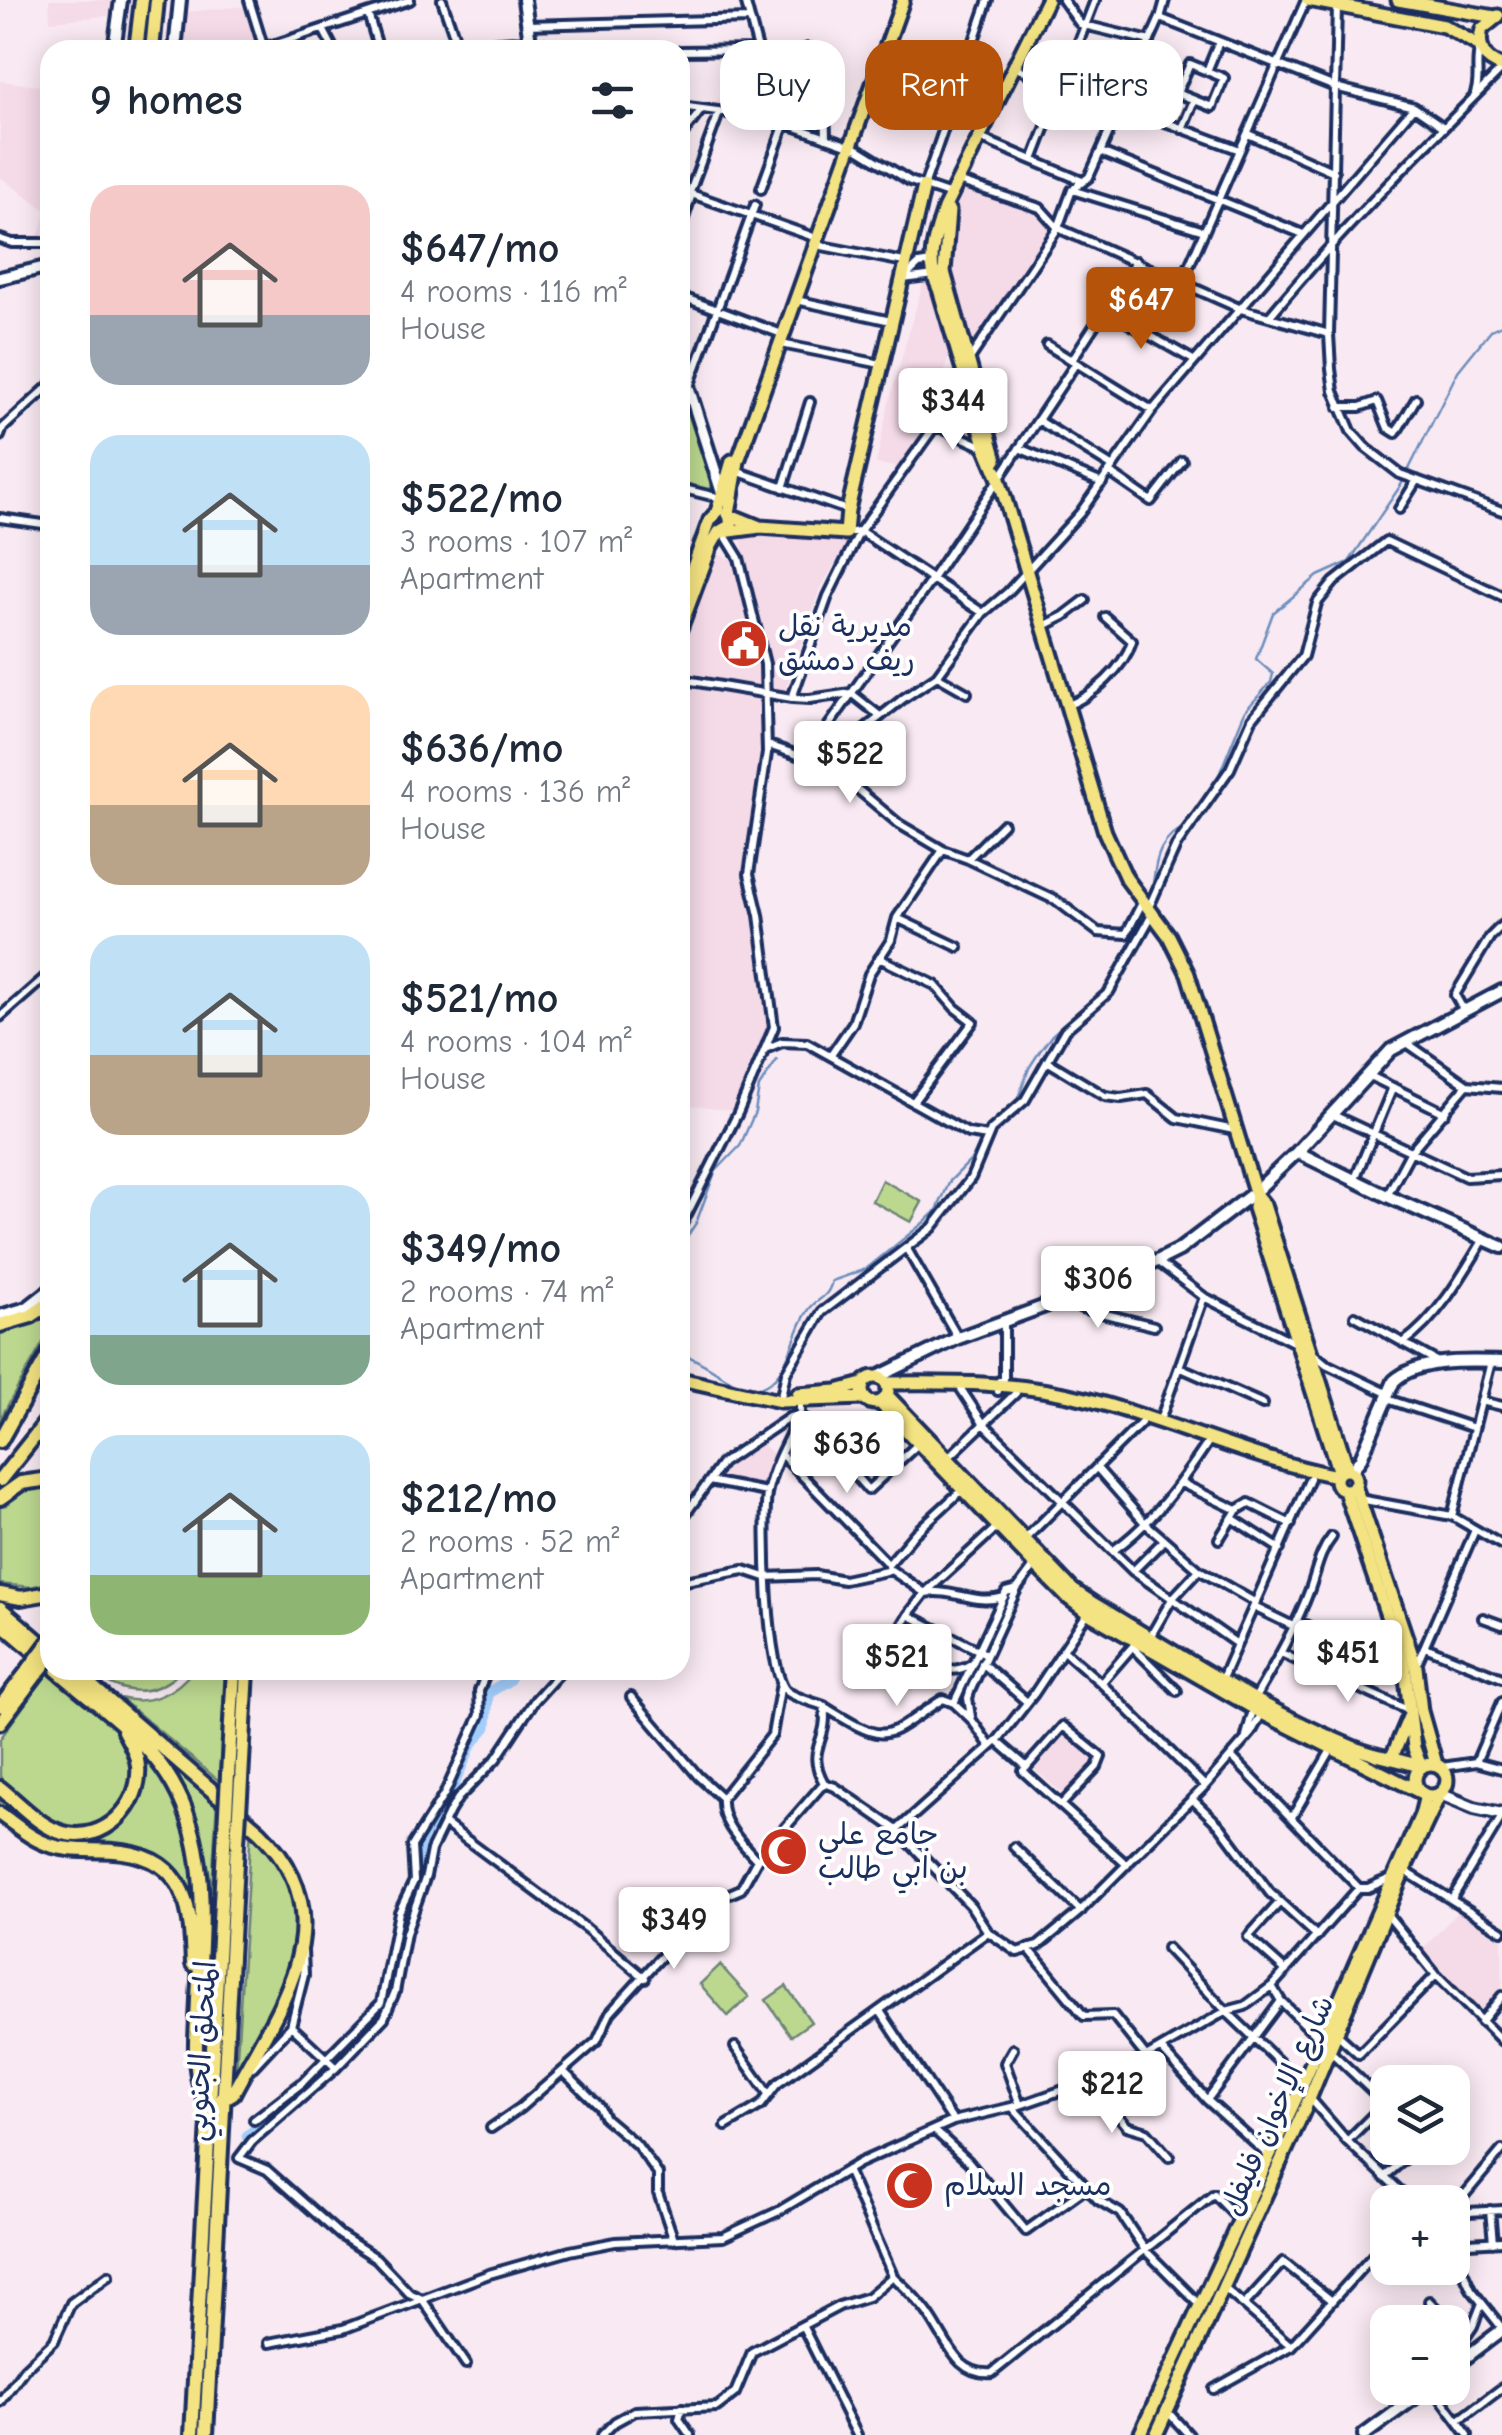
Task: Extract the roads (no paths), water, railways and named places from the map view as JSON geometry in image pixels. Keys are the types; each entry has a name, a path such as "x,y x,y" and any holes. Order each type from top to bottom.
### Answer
{"highway":[{"path":"137,40 142,0"},
{"path":"153,40 157,0"},
{"path":"0,1325 40,1310"},
{"path":"0,1441 40,1370"},
{"path":"0,1480 40,1430"},
{"path":"34,1438 40,1436"},
{"path":"0,1498 20,1483 40,1481"},
{"path":"0,1594 21,1598 40,1595"},
{"path":"0,1608 40,1657"},
{"path":"0,1622 40,1658"},
{"path":"0,1630 16,1636"},
{"path":"68,1680 151,1752 184,1804 196,1839 204,1895 196,2070 214,2102 233,2093 286,1998 302,1950 300,1904 292,1878 275,1848 83,1680"},
{"name":"المتحلق الجنوبي","path":"192,2435 234,1777 234,1680"},
{"name":"المتحلق الجنوبي","path":"234,1777 246,1680"},
{"path":"0,1788 59,1832 83,1834 106,1826 126,1810 138,1782 137,1758 120,1724"},
{"path":"0,1814 48,1844 73,1850 123,1852 156,1862 170,1873 183,1890 190,1909 198,2004"},
{"name":"المتحلق الجنوبي","path":"206,2435 214,2102"}],"main road":[{"path":"116,40 122,0"},
{"path":"176,40 180,0"},
{"path":"524,0 528,25 537,40"},
{"path":"690,603 718,530 895,0"},
{"path":"847,145 903,0"},
{"path":"1046,0 957,181 938,267 963,375 1118,863 1170,936 1188,974 1234,1130 1255,1193 1264,1204 1303,1347 1410,1668 1416,1712 1414,1748 1421,1767 1415,1780 1423,1793"},
{"path":"1307,0 1444,26 1480,46 1489,60 1502,67"},
{"path":"1398,0 1498,16"},
{"path":"1480,46 1482,29 1498,16"},
{"path":"718,530 760,527 846,533 848,510 924,186"},
{"path":"721,495 795,300 813,240"},
{"path":"938,267 970,359 994,445 999,479"},
{"path":"0,278 40,268"},
{"path":"690,394 721,495 722,513 731,525 718,530 690,584"},
{"path":"722,513 760,527"},
{"path":"690,1378 781,1398 800,1408 864,1398 873,1404 884,1389 958,1338 1158,1262 1255,1193 1391,1050 1502,992"},
{"path":"1298,1152 1502,1246"},
{"path":"0,1316 26,1308 40,1298"},
{"path":"1346,1481 1360,1460 1394,1382 1403,1373 1444,1365 1496,1362"},
{"path":"781,1398 837,1391 866,1380 884,1389 1091,1608"},
{"path":"862,1384 864,1398"},
{"path":"884,1389 998,1388 1065,1394 1346,1481"},
{"path":"884,1389 998,1388 1152,1423 1310,1478 1346,1481"},
{"path":"884,1389 919,1444 1067,1597 1091,1608 1140,1642 1360,1751 1421,1767 1439,1766"},
{"path":"0,1706 40,1666"},
{"path":"0,1723 40,1668"},
{"path":"1259,1704 1331,1750 1423,1793 1440,1794 1502,1815"},
{"path":"1392,1757 1416,1712"},
{"path":"1416,1712 1448,1779 1440,1794"},
{"name":"شارع الإخوان فليفل","path":"1156,2435 1223,2287 1304,2091 1320,2039 1421,1815 1423,1793"},
{"name":"شارع الإخوان فليفل","path":"1140,2435 1269,2156 1330,2050 1404,1870 1440,1794"},
{"path":"1470,2354 1502,2329"},
{"path":"1364,2435 1406,2405"}],"street":[{"path":"249,0 261,40"},
{"path":"291,40 387,4 410,0"},
{"path":"442,0 458,40"},
{"path":"745,0 755,40"},
{"path":"924,186 988,0"},
{"path":"1063,0 1076,21 1086,26 1146,40"},
{"path":"1080,40 1096,0"},
{"path":"1150,40 1165,0"},
{"path":"1182,282 1307,0"},
{"path":"1338,5 1329,334 1339,407 1365,447 1408,477 1502,512"},
{"path":"368,14 375,40"},
{"path":"1160,18 1335,87 1414,107 1442,126"},
{"path":"528,25 750,19"},
{"path":"323,29 329,40"},
{"path":"1206,71 1219,42"},
{"path":"1473,98 1479,84 1476,58 1480,46"},
{"path":"690,52 720,51"},
{"path":"1190,64 1224,78 1212,108 1194,100 1177,93 1190,64"},
{"path":"1014,67 1023,70"},
{"path":"1269,317 1332,243 1502,67"},
{"path":"1183,127 1194,100"},
{"path":"822,763 938,676 983,613 1080,514 1152,410 1414,107"},
{"path":"690,108 719,112 690,200"},
{"path":"690,125 701,110"},
{"path":"1183,129 1240,150"},
{"path":"761,189 783,130"},
{"path":"805,130 847,145 910,182 952,195"},
{"path":"826,130 826,138"},
{"path":"1032,160 1044,130"},
{"path":"792,698 828,596 860,532 952,402 970,359 1058,228 1072,190 1089,177 1111,130"},
{"path":"1247,134 1334,172"},
{"path":"979,138 1082,181"},
{"path":"1100,152 1304,234"},
{"path":"957,181 1040,208 1058,228 1241,308 1329,334"},
{"path":"1072,190 1204,231"},
{"path":"692,194 813,240 904,262"},
{"path":"690,383 755,206"},
{"path":"0,239 12,244 40,243"},
{"path":"806,758 999,479 1136,260"},
{"path":"903,279 920,264 938,267"},
{"path":"903,279 938,267"},
{"path":"690,300 780,336 882,365"},
{"path":"795,300 893,322"},
{"path":"1105,310 1196,361"},
{"path":"1047,345 1152,410"},
{"path":"0,436 3,428 40,394"},
{"path":"1339,407 1360,408 1377,400 1388,428 1396,434 1416,399"},
{"path":"783,488 810,402"},
{"path":"1038,420 1152,501 1182,461"},
{"path":"936,425 986,448"},
{"path":"1019,448 1102,484"},
{"path":"736,471 848,510"},
{"path":"1399,509 1408,477"},
{"path":"690,490 721,495"},
{"path":"0,518 40,524"},
{"path":"690,1208 738,1114 774,1027 749,869 767,745 765,664 739,558 718,530"},
{"path":"846,533 860,532 983,613"},
{"path":"781,1398 786,1374 822,1312 932,1228 971,1178 996,1124 1021,1105 1065,1030 1109,992 1176,846 1230,769 1252,719 1302,656 1318,603 1334,582 1386,538 1502,596"},
{"path":"1042,626 1085,600"},
{"path":"1065,706 1083,700 1128,656 1132,641 1104,616"},
{"path":"938,676 968,693"},
{"path":"690,680 792,698 851,693 880,716"},
{"path":"767,745 830,766 899,824 943,850 1058,901 1091,928 1104,933 1128,932 1148,908"},
{"path":"968,858 1003,824"},
{"path":"832,1055 854,1023 869,974 890,940 897,918 943,850"},
{"path":"897,918 958,947"},
{"path":"1464,1011 1455,995 1502,925"},
{"path":"879,958 935,984 973,1022 913,1102"},
{"path":"0,1017 40,982"},
{"path":"764,1050 782,1042 807,1042 968,1132 988,1136"},
{"path":"1405,1042 1467,1084 1502,1088"},
{"path":"1047,1061 1105,1096 1147,1094 1157,1098 1177,1118 1234,1130"},
{"path":"1368,1075 1445,1113"},
{"path":"1387,1196 1412,1151 1467,1084"},
{"path":"1354,1181 1393,1088"},
{"path":"1333,1115 1466,1177 1502,1176"},
{"path":"1402,1342 1416,1333 1460,1280 1484,1239"},
{"path":"907,1249 958,1338"},
{"path":"1158,1262 1204,1297 1303,1347 1388,1397 1474,1428"},
{"path":"1076,1296 1080,1308 1154,1326"},
{"path":"1025,1539 1097,1468 1152,1423 1179,1367 1204,1297"},
{"path":"1354,1316 1444,1365"},
{"path":"998,1388 1004,1378 1004,1319"},
{"path":"1452,1516 1481,1401 1496,1362"},
{"path":"1179,1367 1262,1404"},
{"path":"961,1389 983,1423 1133,1571 1237,1644"},
{"path":"948,1458 1016,1392"},
{"path":"1481,1401 1502,1406"},
{"path":"800,1408 868,1490 919,1444"},
{"path":"800,1408 767,1492 765,1577 774,1657 781,1683 788,1692 876,1734 890,1734 904,1727 943,1699 954,1703 971,1719 990,1746"},
{"path":"690,1508 722,1463 800,1408"},
{"path":"1114,1550 1181,1483 1207,1444"},
{"path":"782,1454 889,1566 924,1593 942,1590 988,1602 1004,1597"},
{"path":"1097,1468 1145,1523 1199,1570 1255,1605 1410,1668 1424,1647 1476,1530"},
{"path":"1220,1683 1310,1478"},
{"path":"709,1481 767,1492"},
{"path":"1346,1481 1452,1516 1502,1545"},
{"path":"1181,1483 1235,1514 1280,1549"},
{"path":"690,1580 744,1570 765,1577 816,1575 844,1580 889,1566 963,1489"},
{"path":"1219,1540 1235,1514 1249,1503 1291,1524"},
{"path":"998,1526 924,1593 891,1644 948,1673 960,1671 983,1652 1017,1589 1035,1565"},
{"path":"824,1706 827,1726 814,1756 824,1783 898,1830 971,1906 988,1932 1018,1952 1029,1949 1080,1911 1205,1786 1246,1737 1311,1586 1314,1569 1332,1537"},
{"path":"1133,1571 1164,1540"},
{"path":"1101,1683 1199,1570"},
{"path":"971,1719 968,1698 983,1652 1006,1592 1017,1589"},
{"path":"898,1830 997,1741 1091,1608"},
{"path":"908,1616 983,1652"},
{"path":"1483,1618 1502,1626"},
{"path":"1140,1642 1177,1691"},
{"path":"1424,1647 1502,1678"},
{"path":"1064,1650 1205,1786"},
{"path":"1281,1653 1416,1712"},
{"path":"982,1663 1028,1702"},
{"path":"954,1703 972,1664"},
{"path":"254,2120 302,2084 381,2003 399,1912 414,1881 412,1846 445,1793 480,1715 484,1680"},
{"path":"466,2364 422,2299 409,2292 376,2258 340,2235 267,2170 238,2158 370,2035 390,2006 406,1933 444,1823 458,1798 496,1760 535,1700 553,1680"},
{"path":"757,1860 727,1823 721,1810 722,1798 772,1735 781,1683"},
{"path":"632,1697 698,1776 722,1798"},
{"path":"1476,1762 1502,1702"},
{"path":"1492,1722 1502,1724"},
{"path":"1061,1805 1097,1767 1101,1756 1063,1726 1024,1771 1061,1805 1127,1865"},
{"path":"997,1741 1027,1767"},
{"path":"1292,1818 1331,1750"},
{"path":"1232,1756 1360,1888 1391,1878"},
{"path":"1439,1766 1476,1762 1502,1769"},
{"path":"491,2128 597,2041 610,2013 711,1902 741,1889 757,1860 824,1783"},
{"path":"445,1793 458,1798"},
{"path":"1192,1799 1221,1827 1280,1902 1317,1936"},
{"path":"1453,1898 1502,1815"},
{"path":"444,1823 588,1930 644,1978"},
{"path":"1014,1847 1080,1911"},
{"path":"1404,1870 1502,1930"},
{"path":"269,2343 343,2329 489,2274 570,2251 615,2242 722,2237 776,2212 847,2170 953,2121 1016,2106 1089,2081 1146,2057 1226,2011 1245,2006 1272,1986 1360,1888"},
{"path":"1280,1902 1248,1937 1286,1970"},
{"path":"1386,1913 1436,1975 1502,2041"},
{"path":"726,2126 761,2105 777,2084 988,1932"},
{"path":"1167,1948 1394,2185"},
{"path":"1029,1949 1084,2016 1112,2015 1146,2057"},
{"path":"244,2073 291,2026 305,1970 302,1950"},
{"path":"1336,2033 1360,2054 1436,1975"},
{"path":"1272,1986 1281,2001 1385,2103 1348,2141"},
{"path":"1481,2022 1502,1996"},
{"path":"1207,2100 1281,2001"},
{"path":"880,2011 953,2121"},
{"path":"291,2026 336,2068"},
{"path":"735,2048 769,2095"},
{"path":"1161,2048 1207,2100 1269,2156"},
{"path":"1013,2049 1006,2063 1016,2106 1086,2188 1120,2213 1145,2250 1200,2305"},
{"path":"563,2071 599,2106 605,2118 637,2145 658,2174 658,2193 674,2240"},
{"path":"1089,2081 1127,2126 1146,2132 1168,2157"},
{"path":"934,2130 968,2161 1026,2230 1086,2188"},
{"path":"1470,2190 1502,2150"},
{"path":"1384,2176 1397,2165"},
{"path":"847,2170 893,2276 929,2314 966,2370 980,2374 992,2373 1214,2194 1239,2220"},
{"path":"1490,2210 1492,2242"},
{"path":"1470,2211 1502,2210"},
{"path":"1470,2244 1502,2241"},
{"path":"1214,2389 1292,2346 1370,2259"},
{"path":"1244,2306 1283,2262 1332,2300"},
{"path":"0,2402 25,2368 54,2341 71,2302 109,2275"},
{"path":"602,2435 635,2411 717,2407 735,2392 752,2352 839,2306 868,2297 893,2276"},
{"path":"1469,2285 1502,2329"},
{"path":"1223,2287 1292,2346"},
{"path":"1429,2301 1433,2305"},
{"path":"1470,2328 1482,2302"},
{"path":"802,2326 853,2433"},
{"path":"1458,2421 1502,2388"},
{"path":"1444,2405 1468,2435"},
{"path":"682,2408 679,2419 690,2435"},
{"path":"1167,2411 1189,2435"},
{"path":"1380,2424 1387,2435"}],"waterway":[{"path":"1214,787 1245,711 1271,682 1273,674 1256,659 1273,613 1318,576 1349,562 1401,485 1458,371 1491,330 1502,325"},
{"path":"1152,891 1160,850 1171,836 1190,823"},
{"path":"1016,1104 1029,1068 1040,1051 1052,1035 1108,986 1140,922"},
{"path":"690,1232 715,1172 740,1146 755,1112 759,1087 777,1060"},
{"path":"985,1131 1006,1112"},
{"path":"757,1389 777,1376 802,1321 832,1281 866,1269 937,1210 950,1181 972,1159 981,1140"},
{"path":"690,1357 749,1389"},
{"path":"247,2136 304,2090 384,2008 405,1910 420,1883 418,1850 424,1834 437,1823 471,1745 486,1727 488,1693 509,1680"}],"place":[{"name":"مديرية نقل ريف دمشق","path":"743,643"},
{"name":"جامع علي بن ابي طالب","path":"783,1851"},
{"name":"مسجد السلام","path":"909,2185"}]}
